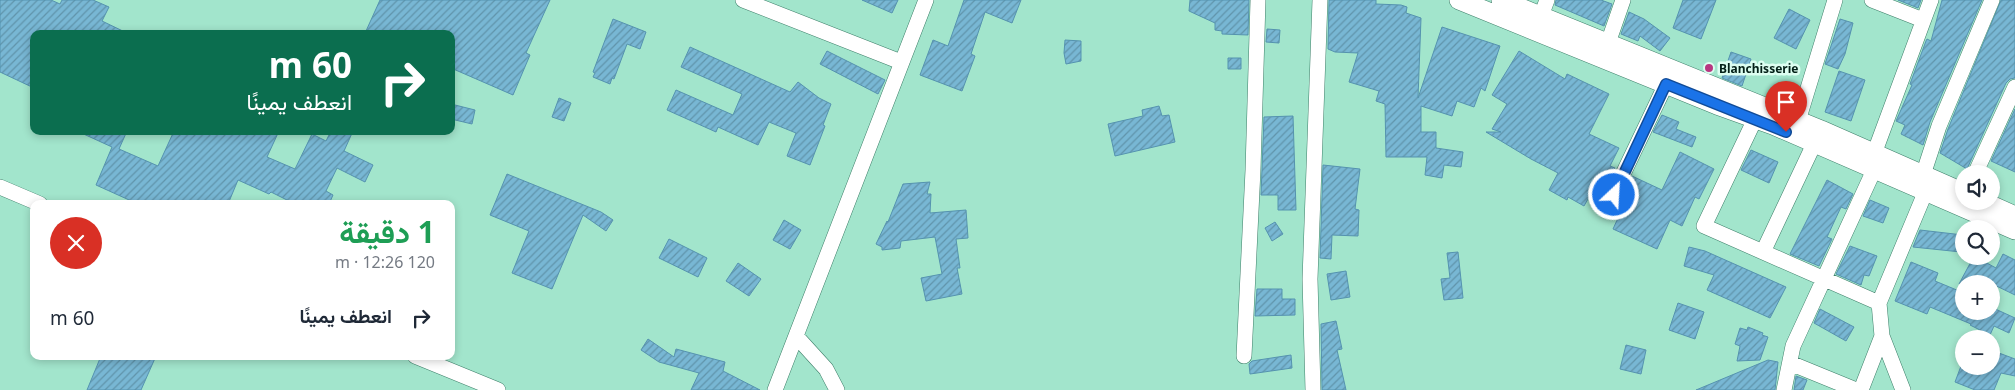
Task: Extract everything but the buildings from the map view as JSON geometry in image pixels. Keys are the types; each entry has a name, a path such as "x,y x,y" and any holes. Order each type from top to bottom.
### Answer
{"main road":[{"path":"1458,0 1814,144 1874,162"},
{"path":"1501,0 1544,8 1608,43 1798,121 1874,162 1924,184 2015,230"},
{"path":"1924,184 1955,191"},
{"path":"2000,209 2015,216"}],"street":[{"path":"744,0 902,62"},
{"path":"775,390 926,0"},
{"path":"1244,356 1253,170 1258,0"},
{"path":"1313,390 1310,279 1320,0"},
{"path":"1608,43 1623,0"},
{"path":"1798,121 1835,0"},
{"path":"1872,0 1922,20"},
{"path":"1784,390 1793,346 1874,162 1930,0"},
{"path":"1903,390 1882,336 1879,303 1924,184 1938,126 1992,0"},
{"path":"1614,195 1666,84"},
{"path":"1979,165 2015,87"},
{"path":"1755,119 1704,226 1879,303"},
{"path":"1763,252 1814,144"},
{"path":"0,188 30,200"},
{"path":"796,336 826,369 837,390"},
{"path":"1862,390 1882,336"},
{"path":"425,360 498,390"},
{"path":"1790,363 1856,390"}],"place":[{"name":"Blanchisserie","path":"1709,68"}],"route":[{"path":"1614,195 1666,84 1786,132"}]}
